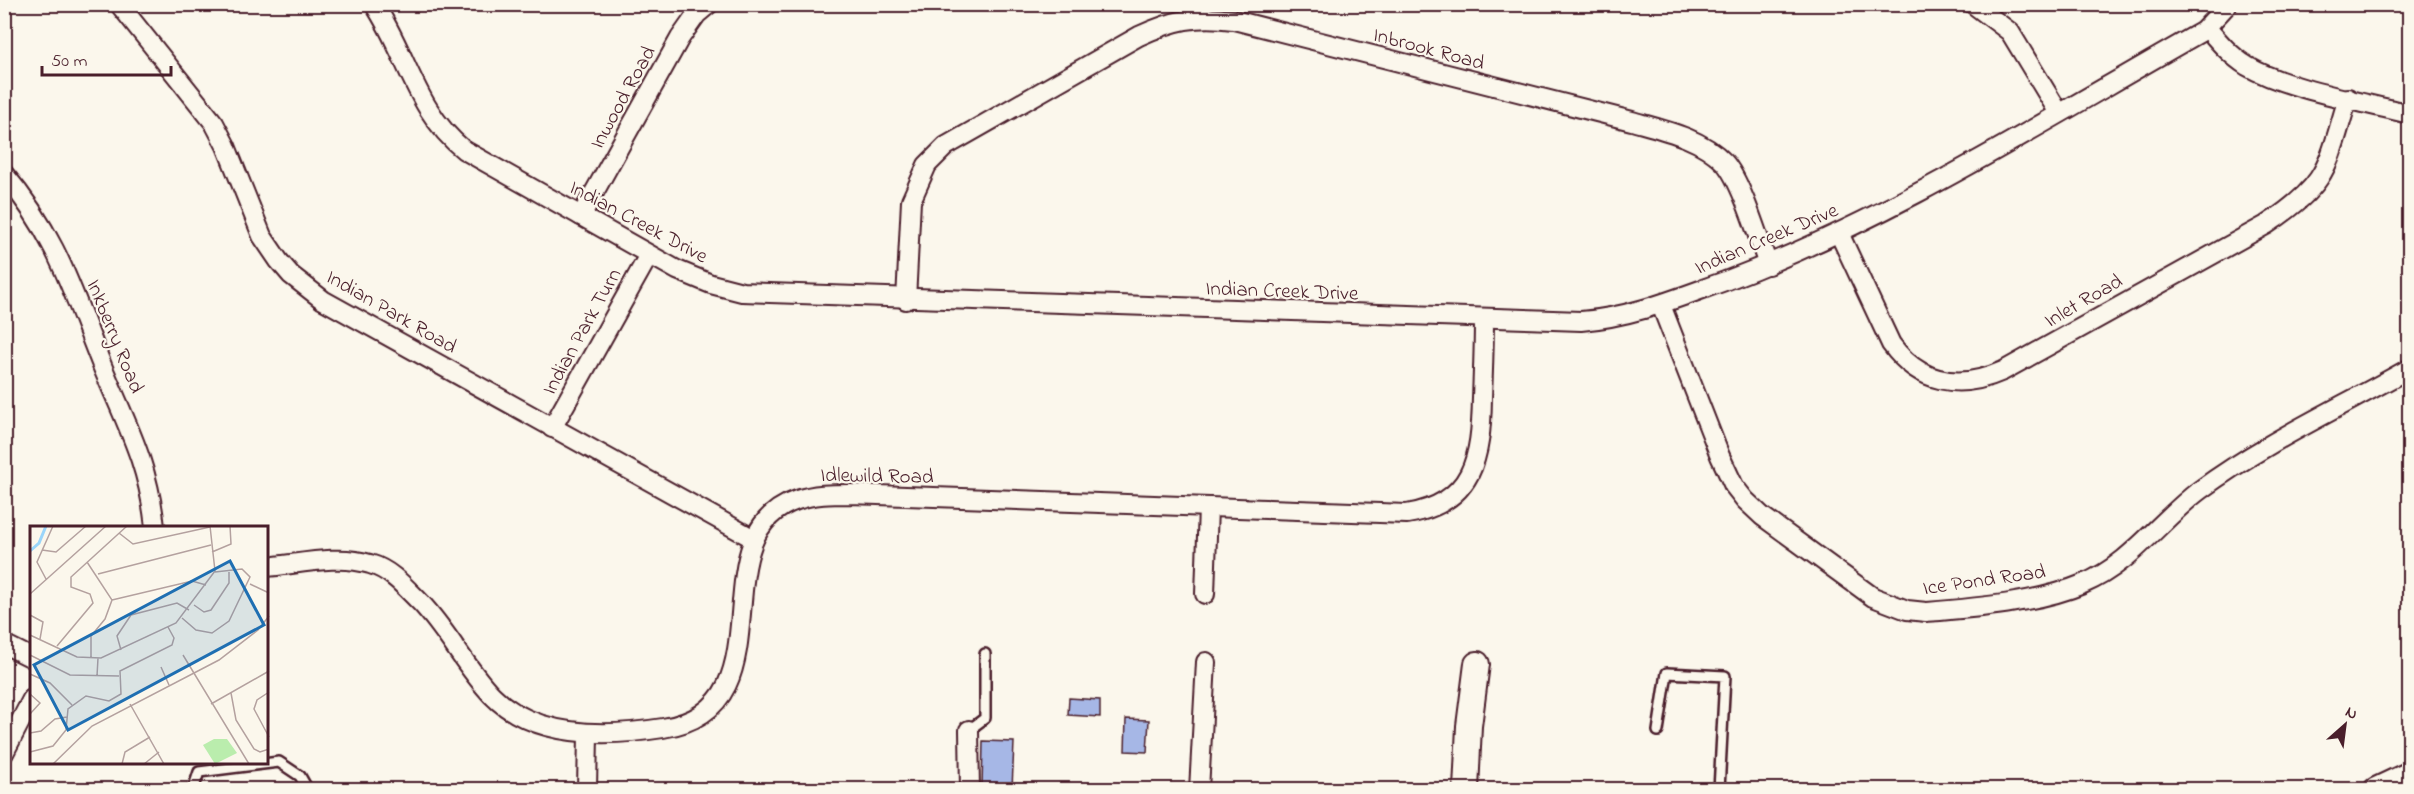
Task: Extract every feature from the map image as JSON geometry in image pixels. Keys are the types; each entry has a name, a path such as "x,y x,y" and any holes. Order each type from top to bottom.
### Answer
{"street":[{"name":"Indian Park Road","path":"119,4 191,90 214,123 226,146 262,236 291,275 323,300 754,538"},
{"name":"Indian Creek Drive","path":"374,4 427,109 450,139 464,150 649,255 711,284 742,292 906,300 1484,320 1581,321 1610,319 1661,304 1768,265 1839,233 2059,113 2207,28 2228,4"},
{"name":"Inwood Road","path":"581,216 680,38 697,14 709,4"},
{"path":"1973,4 2010,32 2059,113"},
{"name":"Inbrook Road","path":"906,300 911,201 927,165 946,146 1139,36 1171,22 1187,18 1234,20 1632,121 1691,140 1706,147 1732,172 1768,265"},
{"path":"2207,28 2224,49 2246,65 2269,77 2409,114"},
{"name":"Inlet Road","path":"1839,233 1891,344 1900,358 1924,374 1940,380 1961,383 1982,380 2003,371 2266,225 2297,204 2323,174 2332,154 2348,98"},
{"name":"Inkberry Road","path":"4,174 42,224 67,274 146,470 154,526"},
{"name":"Indian Park Turn","path":"552,428 649,255"},
{"name":"Ice Pond Road","path":"1661,304 1720,456 1734,486 1745,500 1762,516 1873,597 1907,610 1926,612 2046,595 2082,585 2100,576 2123,560 2200,490 2234,467 2409,368"},
{"name":"Idlewild Road","path":"268,567 357,561 387,571 431,614 493,696 514,712 536,723 560,730 588,733 665,728 685,723 714,703 728,681 738,653 742,620 743,572 754,538 781,507 819,494 1407,514 1423,512 1449,499 1464,484 1477,456 1481,428 1484,320"},
{"path":"1205,594 1208,507"},
{"path":"4,644 30,657"},
{"path":"1199,789 1206,662"},
{"path":"1466,789 1469,726 1478,664"},
{"path":"4,753 30,703"},
{"path":"969,730 970,789"},
{"path":"587,789 588,733"},
{"path":"2376,789 2409,774"}],"lane":[{"path":"969,730 985,718 985,654"},
{"path":"1658,731 1667,673 1725,676 1719,789"},
{"path":"268,763 279,762 300,776 308,789"},
{"path":"192,789 200,772 263,764"}],"building":[{"path":"1069,698 1100,700 1100,717 1068,715"},
{"path":"1126,719 1149,720 1147,752 1125,751"},
{"path":"983,741 1014,742 1012,789 982,789"}]}
